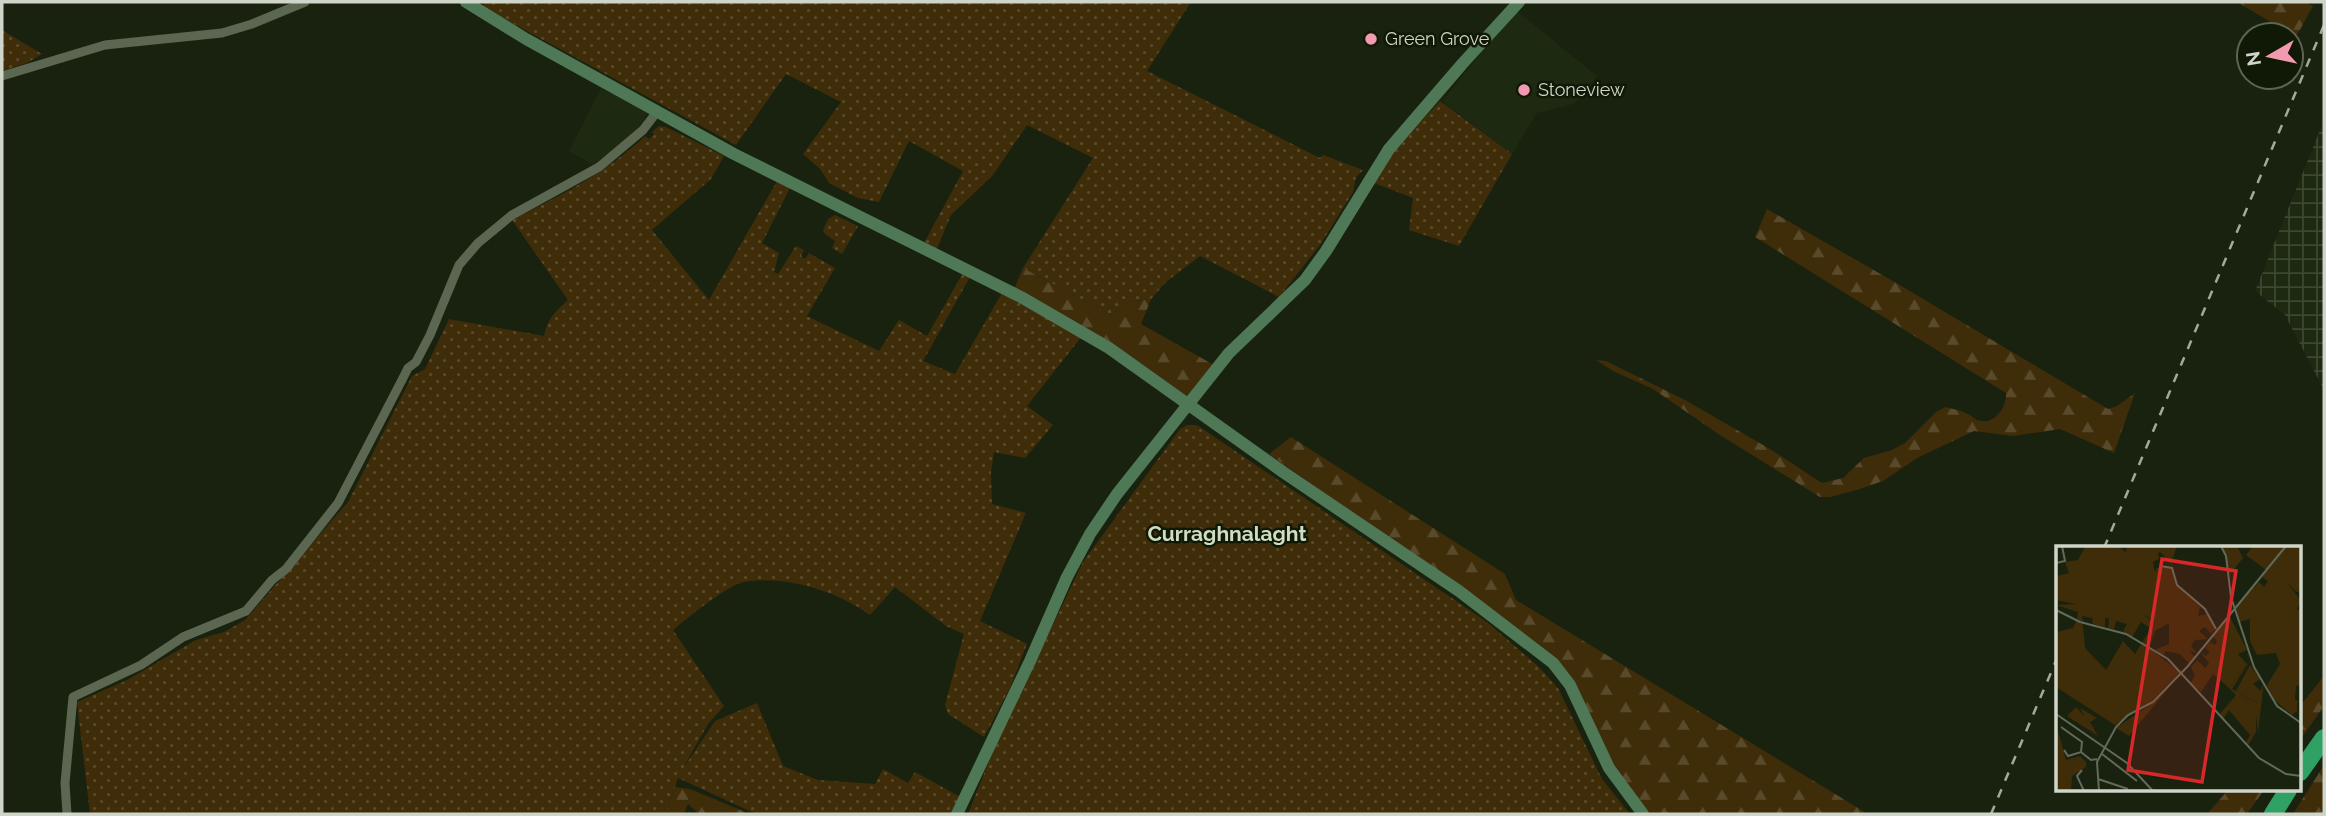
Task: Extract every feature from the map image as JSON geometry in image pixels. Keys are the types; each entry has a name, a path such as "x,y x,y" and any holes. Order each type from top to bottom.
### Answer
{"highway":[{"path":"2302,769 2324,737"},
{"path":"2273,814 2287,792"}],"street":[{"path":"2,76 105,45 222,33 305,2"},
{"path":"467,2 656,113 734,155 1021,297 1109,348 1283,472 1459,591 1553,663 1570,685 1609,768 1643,814"},
{"path":"957,814 1067,577 1090,534 1117,494 1229,353 1305,280 1389,149 1519,2"},
{"path":"67,814 65,783 73,697 141,665 183,637 246,611 272,580 286,569 338,503 402,378 416,362 430,335 459,265 478,243 512,215 599,167 643,130 656,113"}],"shaded area":[{"path":"1516,10 1597,76 1574,104 1537,113 1512,154 1442,101"},
{"path":"601,88 648,112 638,129 593,165 569,151"},
{"path":"2324,120 2324,390 2285,315 2255,291"}],"green space":[{"path":"485,2 1191,2 1147,71 1320,158 1323,155 1363,170 1356,177 1353,192 1320,245 1279,297 1200,256 1166,282 1151,299 1129,302 1111,315 1023,268 1093,158 1027,125 993,175 951,215 936,251 924,243 963,171 909,141 879,202 858,198 829,183 820,169 803,154 841,102 786,74 736,145 483,7"},
{"path":"2237,2 2305,2 2313,6 2305,21 2269,21"},
{"path":"2,30 42,54 27,63 2,71"},
{"path":"1440,101 1512,154 1459,246 1409,230 1413,198 1374,183 1394,151"},
{"path":"659,126 724,156 711,179 652,230 709,300 777,181 791,186 762,243 779,253 774,272 778,274 796,246 804,250 801,256 805,259 809,253 835,268 807,316 879,351 899,320 927,336 963,273 970,277 923,361 955,374 1002,293 1082,336 1027,406 1053,425 1025,458 994,452 991,472 992,504 1026,513 980,621 1027,644 1010,688 984,737 948,714 945,705 964,634 946,626 895,587 870,615 842,598 808,586 773,580 740,583 696,611 673,630 724,706 708,724 682,770 715,721 757,703 783,766 818,780 875,784 883,769 908,783 915,772 964,799 957,814 756,814 678,778 666,814 90,814 77,702 127,680 196,640 224,632 245,620 348,502 412,376 425,369 449,319 544,336 550,320 568,300 512,220 598,173 645,136 649,139"},
{"path":"1767,209 2108,409 2135,393 2114,453 2060,429 2013,436 1974,431 1917,458 1883,481 1830,497 1820,497 1720,435 1653,389 1596,360 1606,361 1685,400 1770,449 1822,483 1843,478 1864,458 1892,450 1905,443 1936,412 1945,407 1983,421 1994,418 2002,410 2006,393 1755,237"},
{"path":"835,215 858,226 842,254 832,248 835,241 823,230 828,219"},
{"path":"1023,268 1111,315 1129,302 1151,299 1141,324 1214,365 1193,394 1187,396 1114,344 1013,292"},
{"path":"1187,425 1197,425 1487,622 1538,666 1558,688 1602,779 1630,814 968,814 995,746 1083,562 1180,429"},
{"path":"1291,437 1505,574 1516,600 1868,814 1648,814 1614,769 1574,680 1553,657 1511,624 1269,454"},
{"path":"2324,676 2324,706 2302,737 2302,704"},
{"path":"2324,765 2324,814 2293,814"},
{"path":"675,787 690,789 750,814 699,814 688,804 684,814 666,814"},
{"path":"2226,792 2263,792 2247,814 2207,814"}],"railway":[{"path":"2105,546 2324,25"},
{"path":"1991,814 2056,661"}],"place":[{"name":"Green Grove","path":"1371,39"},
{"name":"Stoneview","path":"1524,90"}],"district":[{"name":"Curraghnalaght","path":"1227,534"}]}
